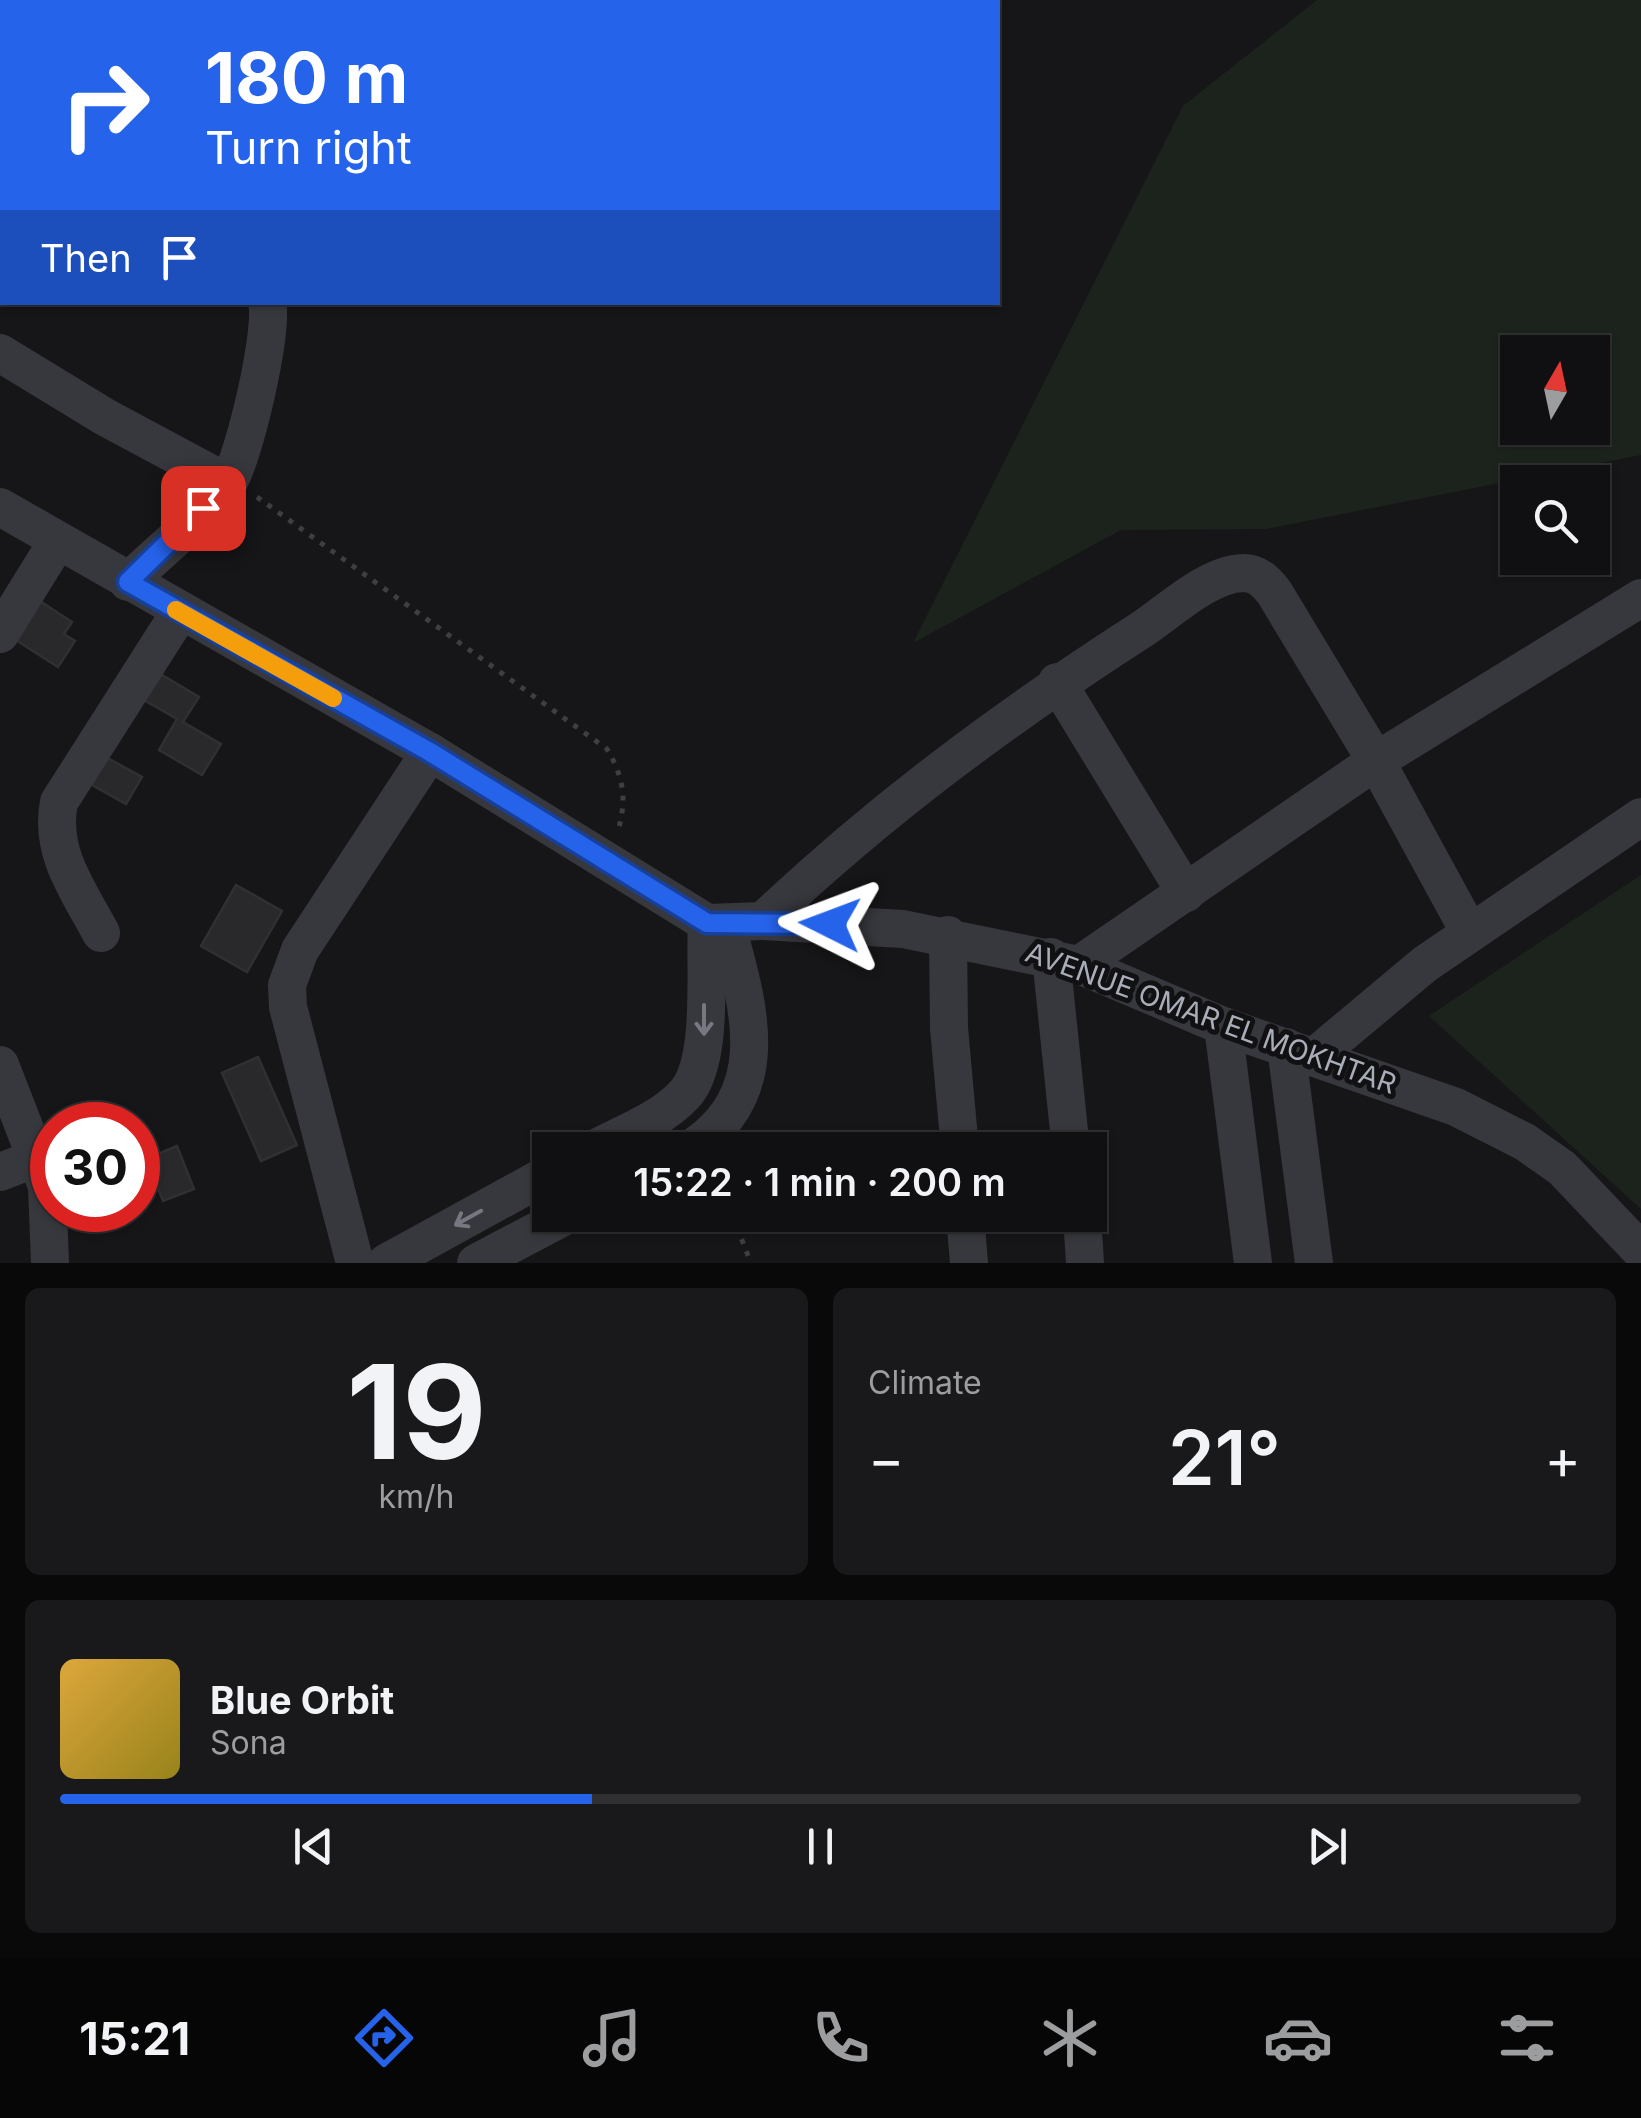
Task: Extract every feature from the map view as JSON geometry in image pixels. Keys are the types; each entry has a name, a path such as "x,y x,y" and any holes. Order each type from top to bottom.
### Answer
{"street":[{"path":"128,582 228,483 264,364 270,316 268,305"},
{"path":"0,353 106,418 228,483"},
{"name":"AVENUE OMAR EL MOKHTAR","path":"0,507 430,752 610,863 732,922 948,935 1065,961 1224,1026 1456,1107 1525,1142 1562,1168 1641,1251"},
{"path":"0,634 57,542"},
{"path":"625,1132 670,1107 693,1085 732,922 1057,682 1205,587 1248,573 1266,581 1274,592 1376,761 1470,933"},
{"path":"1070,1132 1065,961 1186,893 1376,761 1641,598"},
{"path":"101,933 59,854 54,824 59,802 180,612"},
{"path":"1057,682 1186,893"},
{"path":"355,1263 306,1090 287,985 300,950 430,752"},
{"path":"1314,1263 1300,1052 1641,817"},
{"path":"707,1132 730,1110 749,1072 748,1012 732,922"},
{"path":"948,935 959,1132"},
{"path":"1224,1026 1253,1263"},
{"path":"0,1065 30,1136"},
{"path":"0,1172 30,1160"},
{"path":"386,1263 532,1183"},
{"path":"50,1263 51,1232"},
{"path":"476,1263 535,1232"},
{"path":"966,1232 969,1263"},
{"path":"1083,1232 1085,1263"}],"path":[{"path":"228,483 274,506 384,593 607,749 621,772 625,804 610,863"},
{"path":"739,1232 752,1263"}],"shaded area":[{"path":"1317,0 1641,0 1641,455 1590,465 1500,465 1500,483 1266,529 1121,530 913,643 1183,106"},
{"path":"1641,875 1641,1209 1429,1016"}],"building":[{"path":"37,599 72,622 64,634 75,641 58,667 11,637"},
{"path":"152,669 199,697 183,722 221,744 202,775 159,750 177,719 137,696"},
{"path":"93,750 142,777 126,804 78,777"},
{"path":"236,885 282,911 247,972 201,946"},
{"path":"258,1057 297,1145 261,1161 222,1073"},
{"path":"177,1146 194,1189 163,1201 160,1153"}],"slow traffic":[{"path":"176,610 333,698"}],"route":[{"path":"203,508 128,582 430,752 707,923 830,924"}]}
